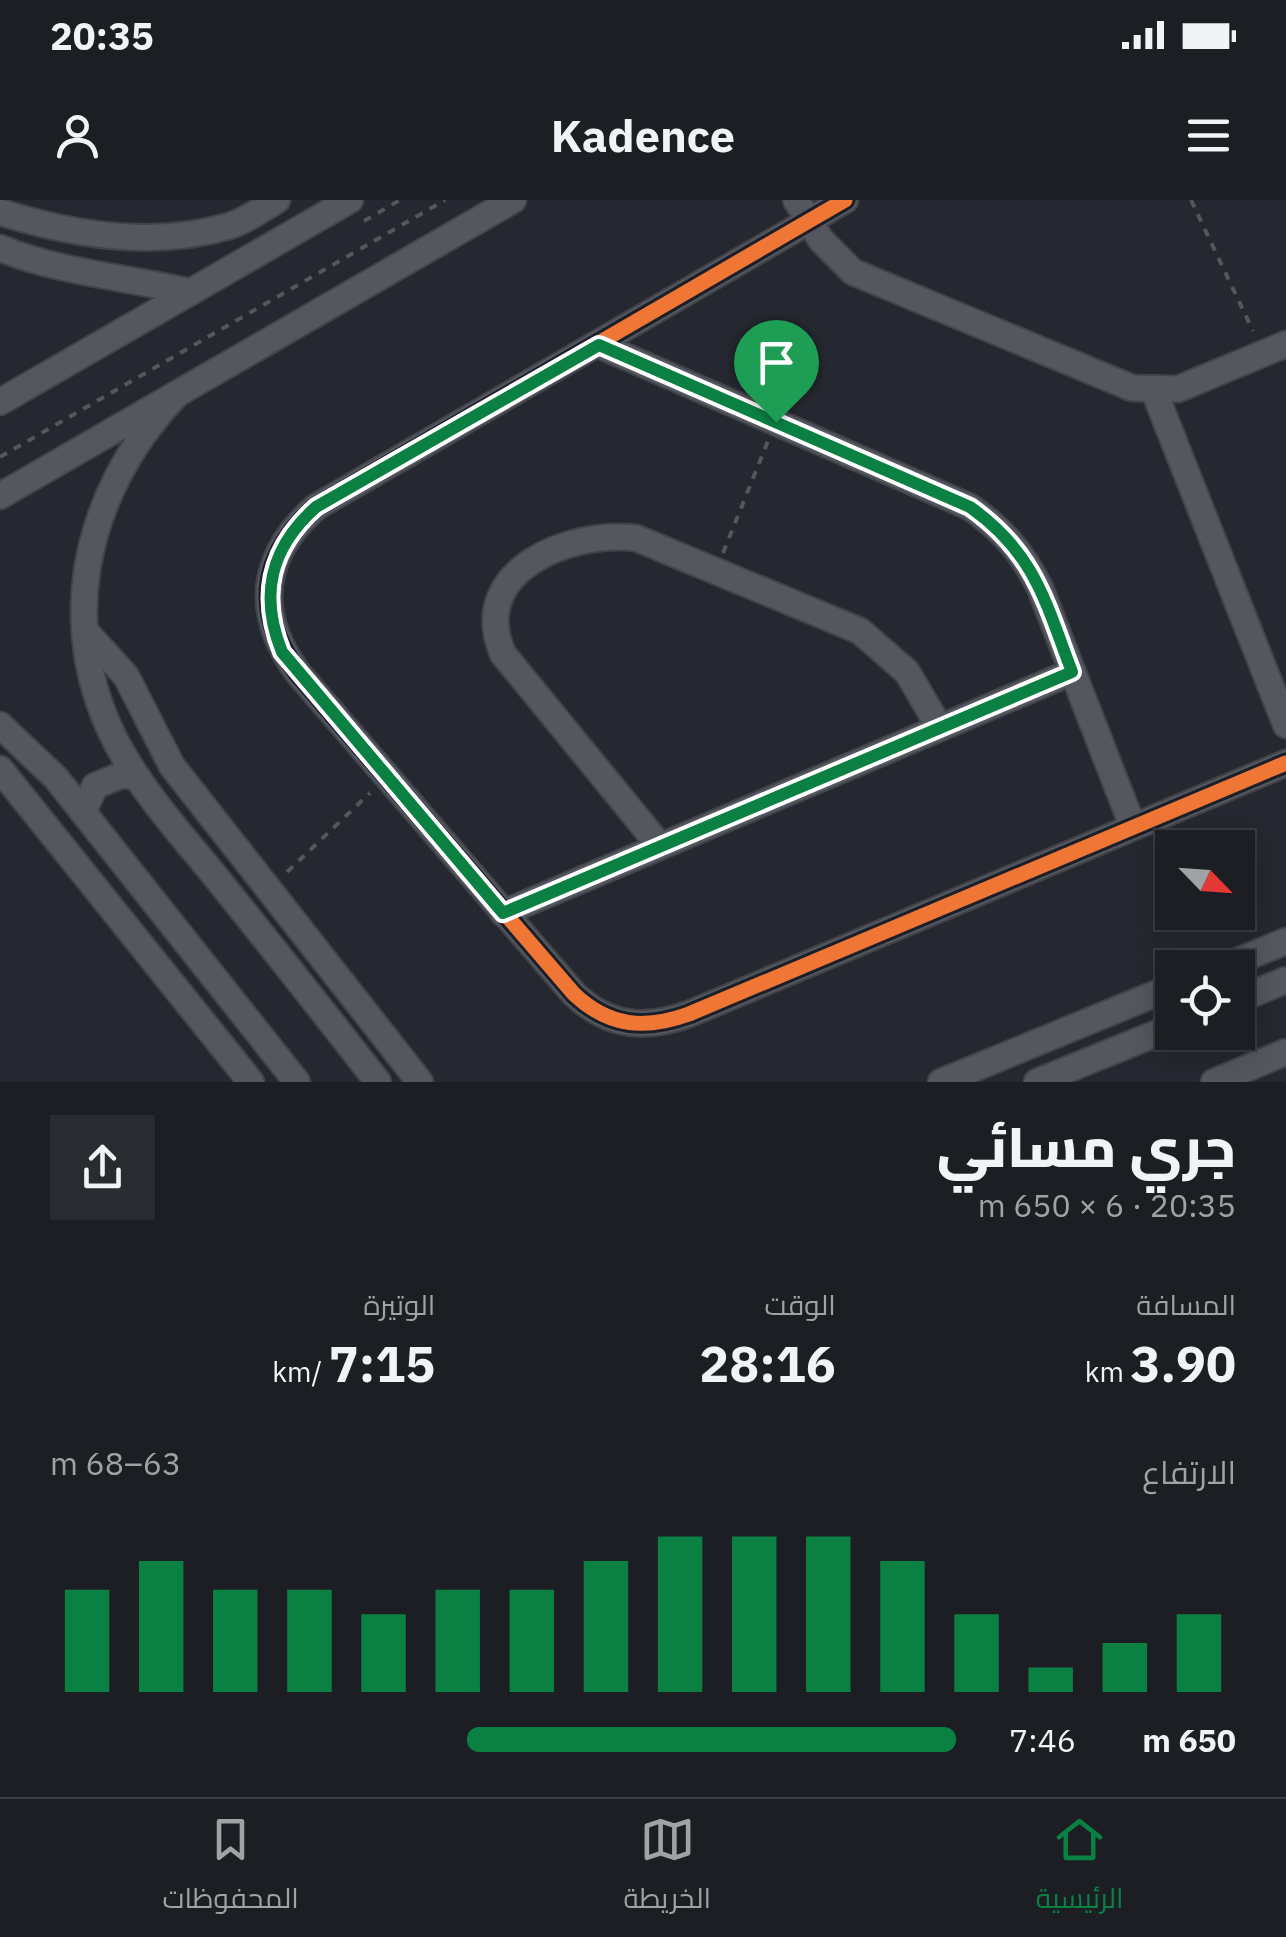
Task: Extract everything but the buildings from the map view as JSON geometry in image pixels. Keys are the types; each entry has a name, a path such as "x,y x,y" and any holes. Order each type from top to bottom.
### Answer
{"street":[{"path":"0,212 48,228 175,237 233,225 277,200"},
{"path":"0,402 350,200"},
{"path":"0,496 513,200"},
{"path":"846,200 803,211 599,345 316,507 280,547 271,572 268,600 282,652 503,913 589,1008 627,1024 647,1025 689,1014 1286,763"},
{"path":"803,211 835,258 873,282 1110,381 1154,391 1202,381 1275,349"},
{"path":"0,248 55,267 126,276 190,292"},
{"path":"599,345 970,507 1000,528 1024,556 1133,828"},
{"path":"1154,391 1286,725"},
{"path":"176,395 136,442 106,496 89,555 85,630 100,704 137,777 378,1082"},
{"path":"660,846 503,654 495,636 498,598 509,582 550,550 578,538 607,534 636,538 860,632 907,672 940,728"},
{"path":"85,630 126,676 166,757 420,1082"},
{"path":"503,913 1072,672"},
{"path":"0,725 34,754 83,812 297,1082"},
{"path":"0,769 251,1082"},
{"path":"83,812 96,786 122,774 137,777"},
{"path":"128,927 155,903"},
{"path":"1255,954 1286,941"},
{"path":"1255,993 1286,980"},
{"path":"941,1082 1155,994"},
{"path":"339,1032 364,1012"},
{"path":"1037,1082 1155,1033"},
{"path":"1214,1082 1286,1052"}],"path":[{"path":"0,456 445,200"},
{"path":"1192,200 1275,349"},
{"path":"716,571 776,422"},
{"path":"268,890 387,777"}],"cycle path":[{"path":"845,200 316,507 283,545 270,586 274,629 298,673 574,994 601,1013 628,1022 657,1022 689,1014 1286,763"}],"route":[{"path":"599,345 776,422 970,507 1000,528 1024,556 1040,588 1072,672 503,913 282,652 268,600 271,572 280,547 316,507 599,345"}]}
